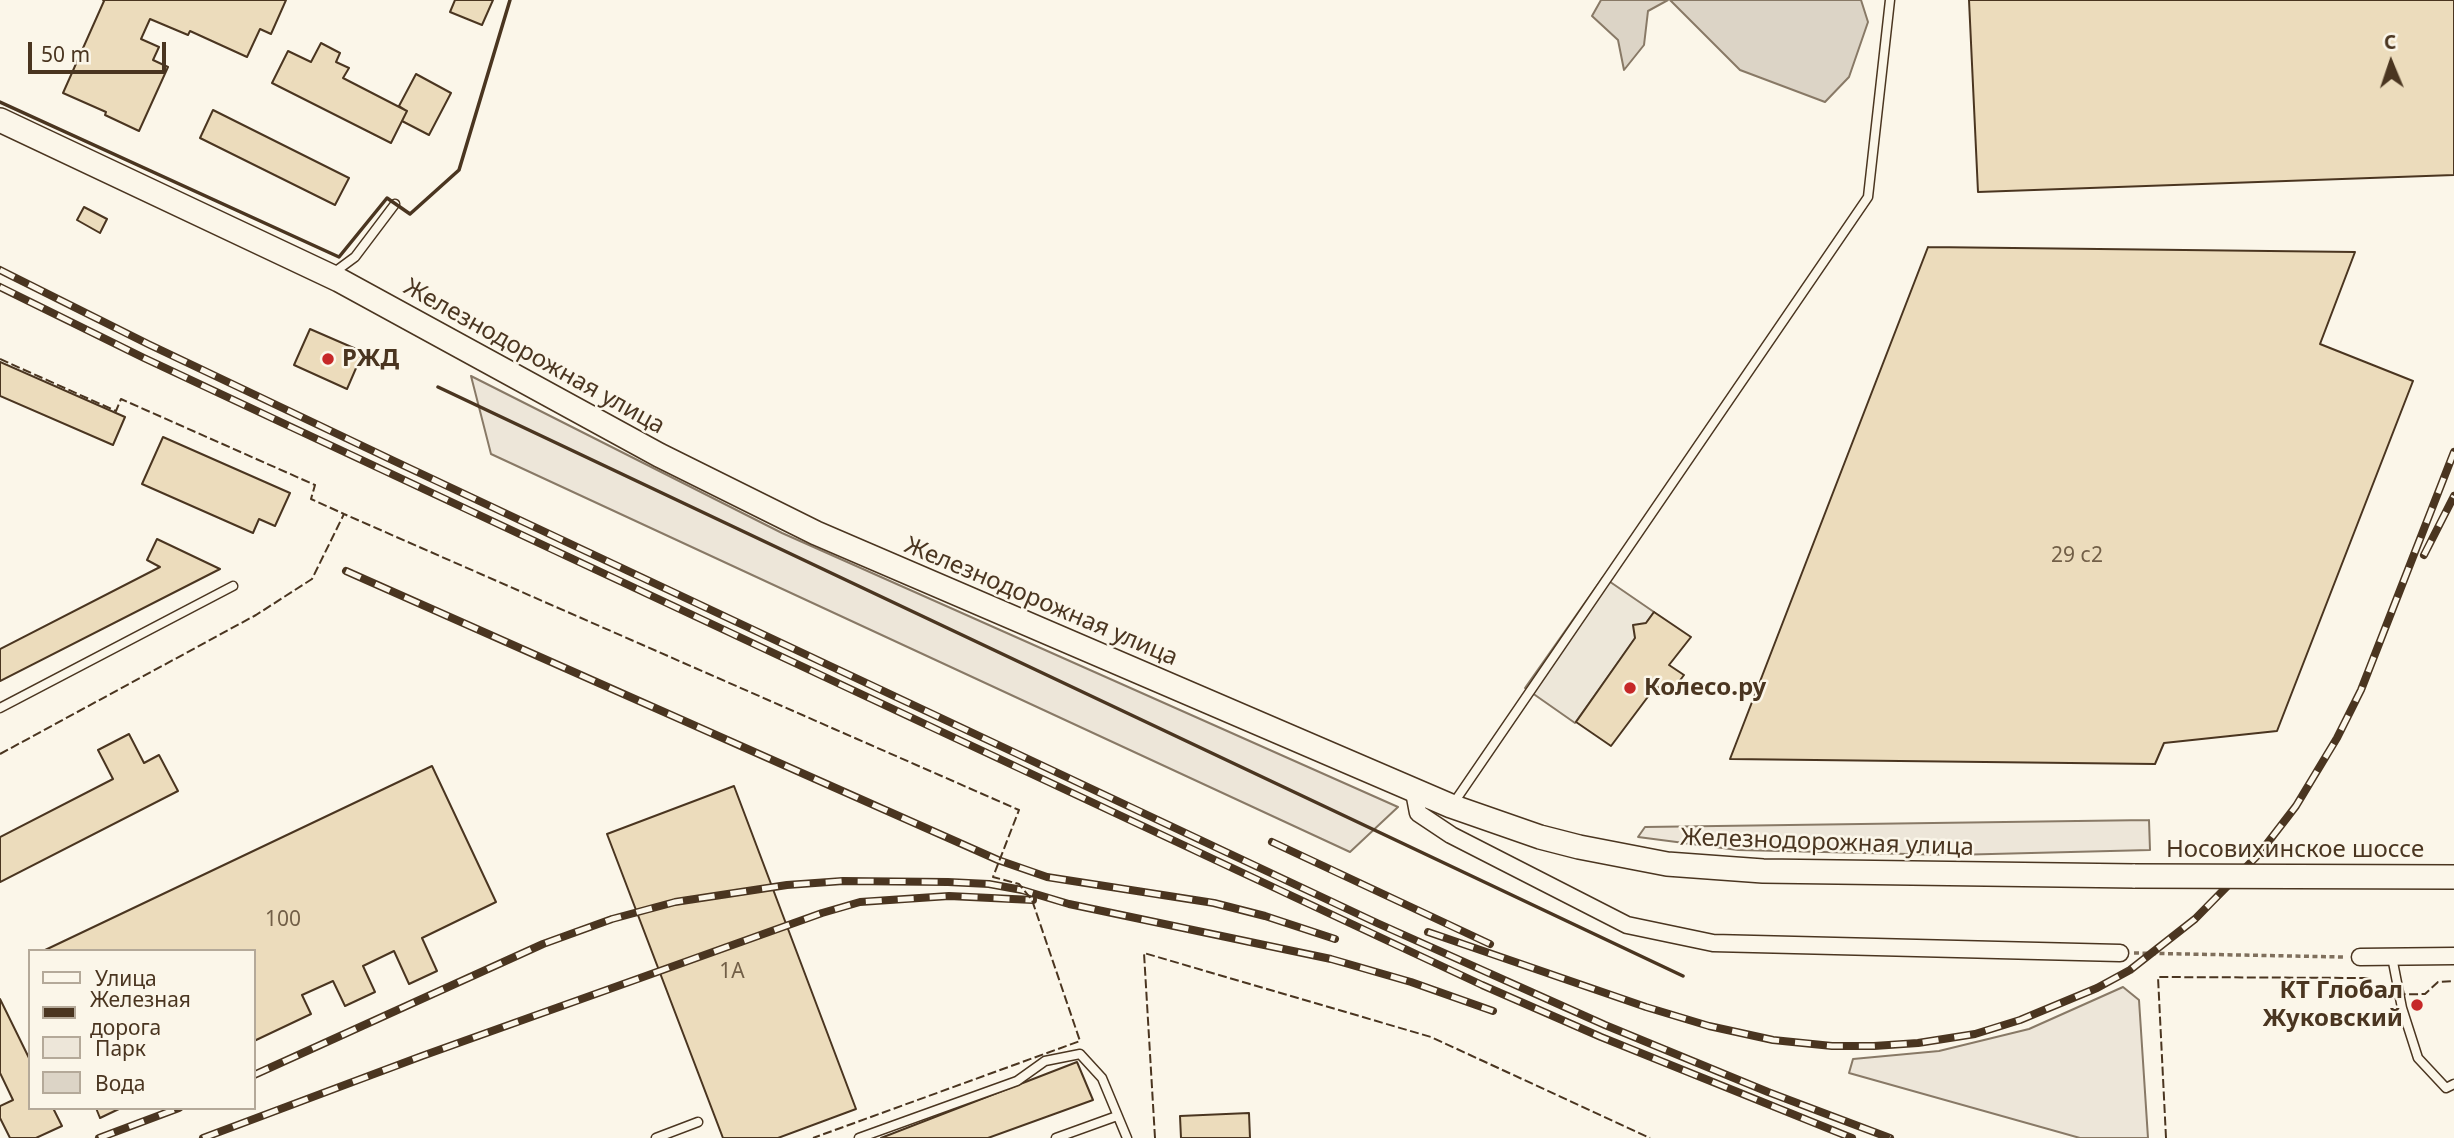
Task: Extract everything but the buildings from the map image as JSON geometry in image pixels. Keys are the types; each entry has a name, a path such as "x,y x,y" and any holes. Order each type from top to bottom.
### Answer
{"main road":[{"name":"Железнодорожная улица","path":"0,120 330,275 659,455 816,533 1451,806 1566,844 1667,864 1763,871 2135,876"},
{"name":"Носовихинское шоссе","path":"2135,876 2454,877"}],"street":[{"path":"1414,792 1418,813 1451,835 1627,925 1713,943 2120,953"},
{"path":"2360,957 2454,957"}],"lane":[{"path":"1451,806 1868,197 1890,0"},
{"path":"330,275 355,257 396,204"},
{"path":"0,708 233,586"},
{"path":"2392,957 2402,1008 2418,1058 2450,1086 2454,1094"},
{"path":"859,1138 1017,1081 1045,1061 1080,1054 1102,1078 1127,1138"},
{"path":"1056,1138 1117,1116"},
{"path":"656,1138 698,1122"}],"path":[{"path":"2120,953 2360,957"}],"green space":[{"path":"471,376 782,533 1398,807 1350,852 491,454"},
{"path":"2149,820 2150,850 1952,855 1738,850 1638,837 1645,827"},
{"path":"2123,987 2139,1000 2148,1138 2080,1138 1849,1073 1853,1059 1939,1051 2029,1029"}],"shaded area":[{"path":"1603,577 1654,612 1575,723 1525,688"}],"water":[{"path":"1601,0 1668,0 1648,11 1644,45 1624,70 1618,40 1592,16"},
{"path":"1670,0 1861,0 1868,22 1849,77 1825,102 1740,70"}],"railway":[{"path":"0,270 392,460 1377,923 1605,1025 1768,1092 1890,1138"},
{"path":"0,287 144,358 1482,985 1601,1037 1852,1138"},
{"path":"1428,932 1709,1026 1773,1040 1832,1046 1918,1043 1975,1034 2020,1020 2097,988 2130,970 2195,919 2259,854 2296,806 2337,738 2361,690 2454,452"},
{"path":"2424,555 2454,496"},
{"path":"346,571 998,860 1047,877 1214,903 1335,939"},
{"path":"1272,842 1490,944"},
{"path":"256,1074 543,944 612,919 675,902 787,885 843,881 989,884 1022,890 1069,904 1331,959 1411,982 1493,1011"},
{"path":"203,1138 422,1056 822,913 860,902 949,896 1033,900"},
{"path":"99,1138 174,1110"}],"fence":[{"path":"0,359 116,411 121,399 315,485 311,499 344,514"},
{"path":"0,754 256,615 312,579 344,514 1019,810 993,877 1019,884 1032,900 1080,1041 813,1138"},
{"path":"1155,1138 1144,953 1431,1037 1650,1138"},
{"path":"2166,1138 2158,977 2368,978 2373,995 2425,994 2438,982 2454,981"}],"wall":[{"path":"0,102 339,257 387,198 410,214 459,170 510,0"},
{"path":"438,387 1683,976"}],"place":[{"name":"РЖД","path":"328,359"},
{"name":"Колесо.ру","path":"1630,688"},
{"name":"КТ Глобал Жуковский","path":"2417,1005"}]}
